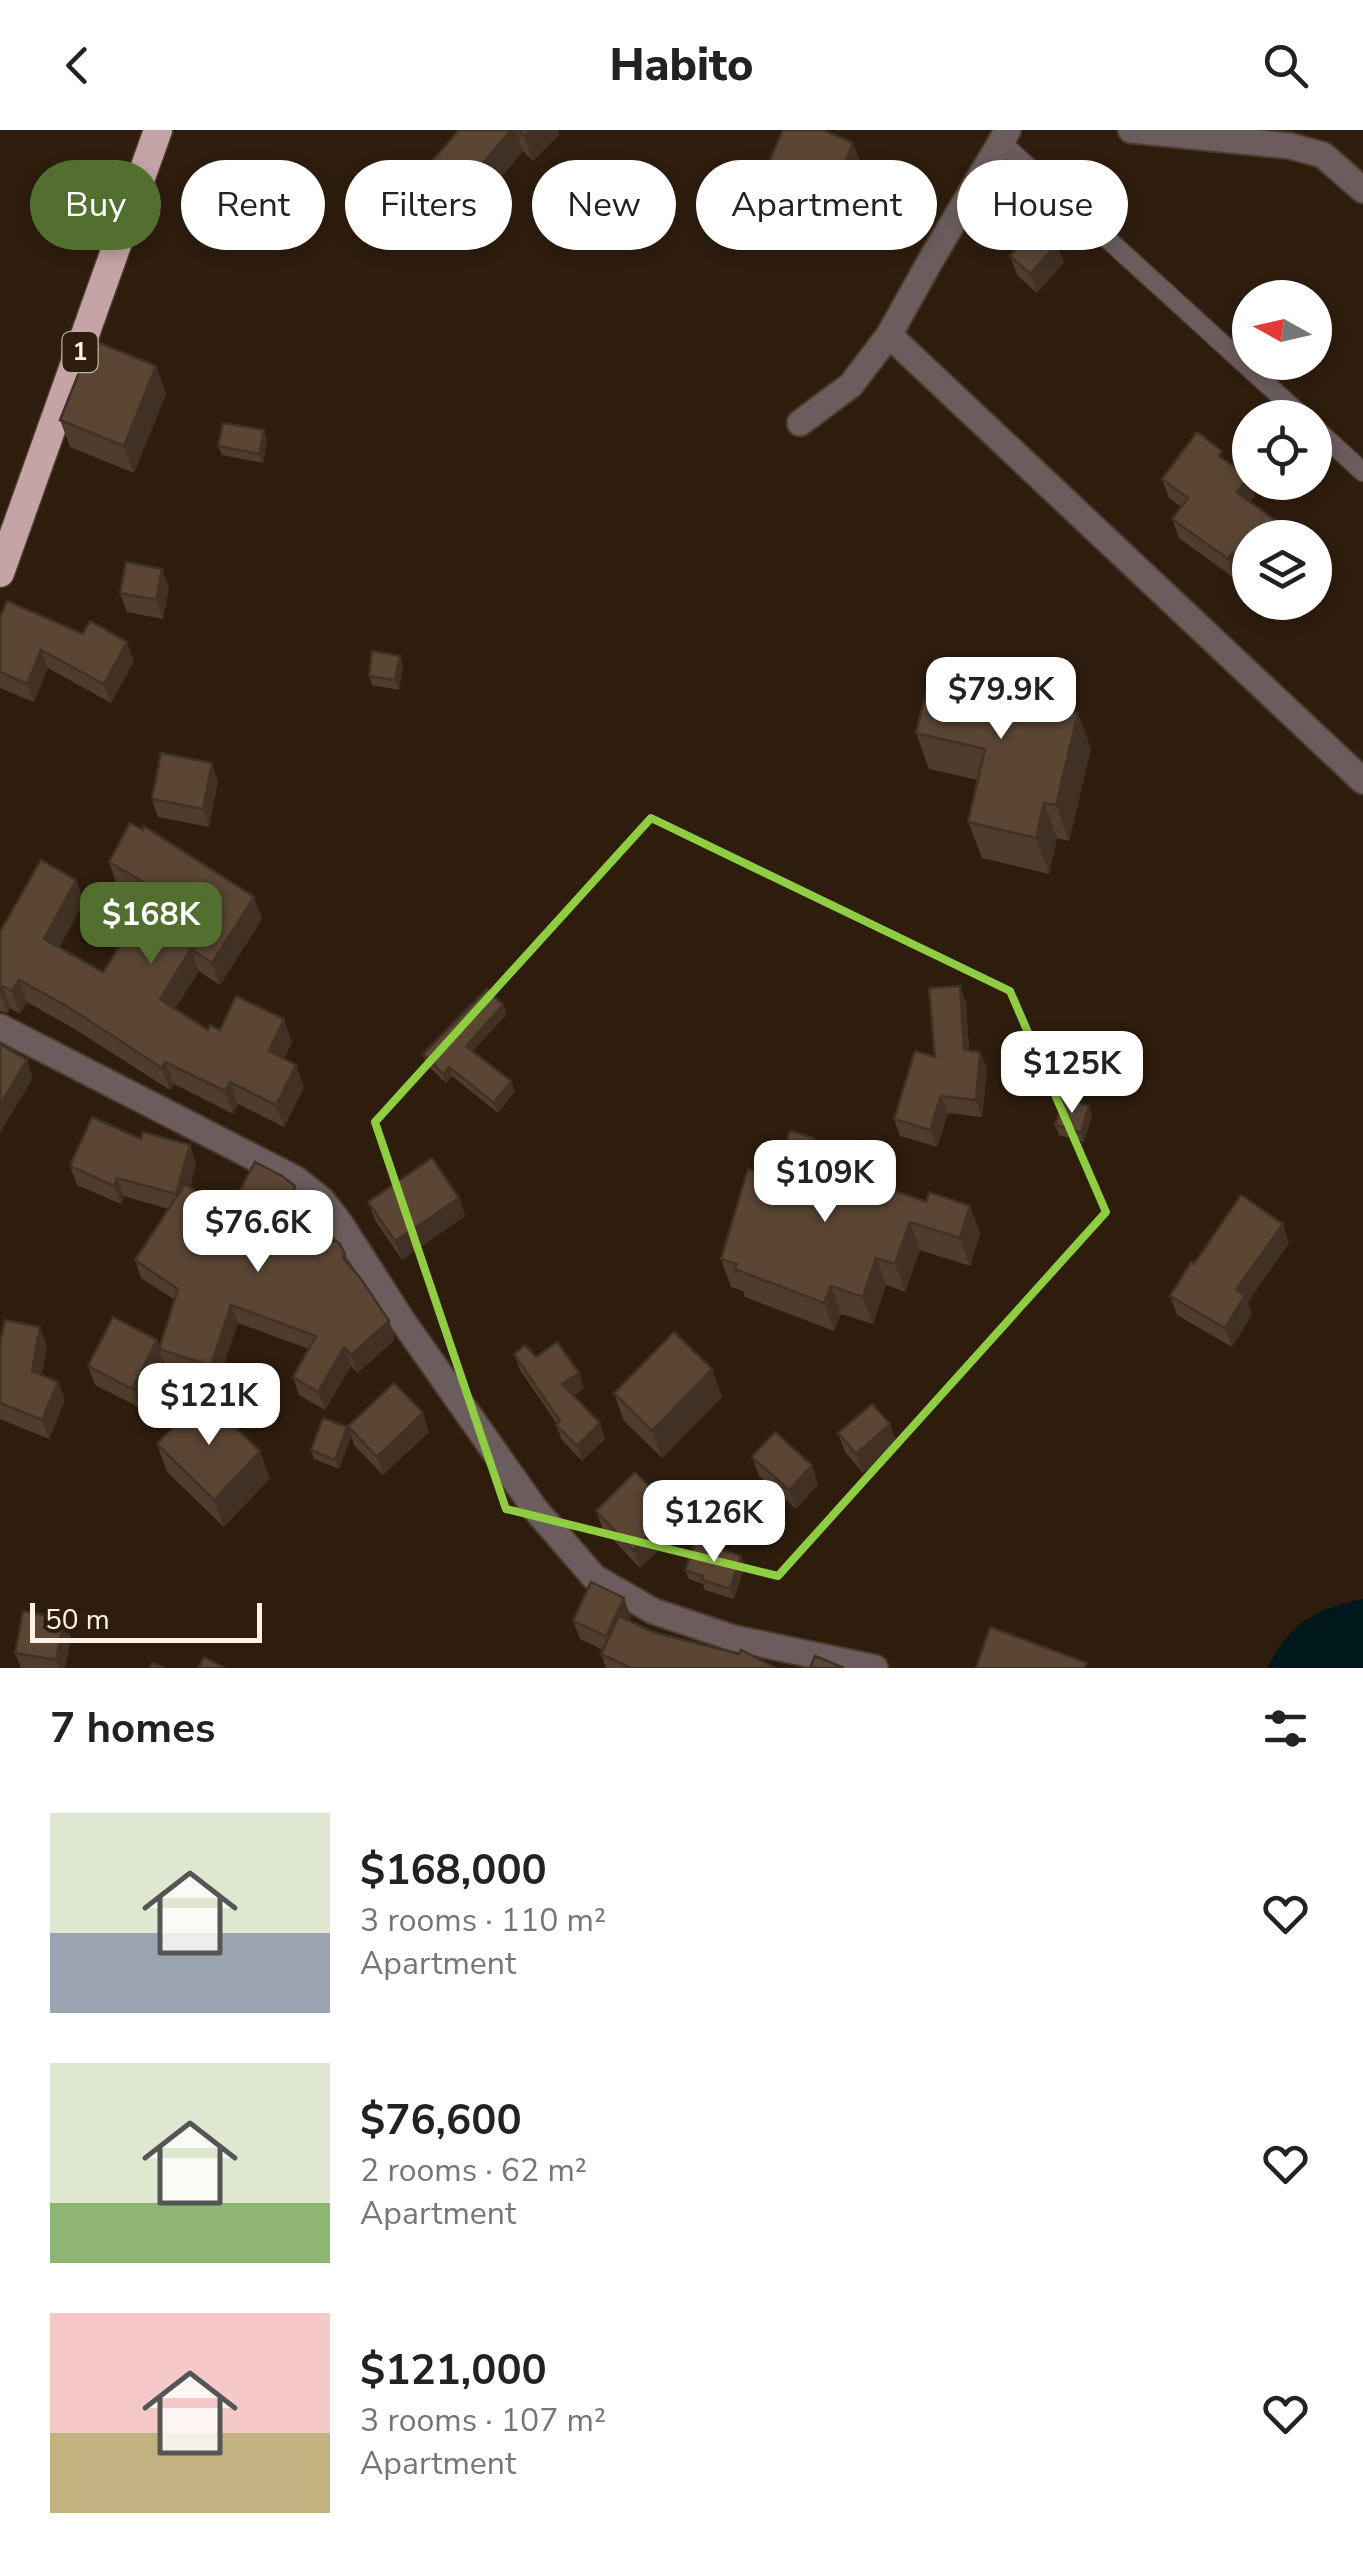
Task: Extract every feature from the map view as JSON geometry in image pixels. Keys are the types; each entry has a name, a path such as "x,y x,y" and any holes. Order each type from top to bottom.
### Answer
{"highway":[{"name":"1","path":"0,573 12,508 158,130"}],"street":[{"path":"1131,130 1290,146 1323,156 1363,190"},
{"path":"800,423 852,384 889,335 1005,136"},
{"path":"889,335 1363,781"},
{"path":"0,1027 296,1179 322,1200 535,1509 594,1577 653,1611 733,1638 875,1668"}],"lane":[{"path":"1005,136 1285,400"},
{"path":"1332,444 1363,472"}],"highlighted area":[{"path":"651,818 1010,991 1106,1212 778,1576 506,1509 375,1122"}],"water":[{"path":"1363,1599 1363,1668 1267,1668 1285,1639 1305,1620"}],"building":[{"path":"459,130 511,130 485,160 433,160"},
{"path":"783,130 823,130 853,143 846,160 770,160"},
{"path":"1015,250 1052,250 1030,274 1010,256"},
{"path":"92,340 156,366 124,446 60,420"},
{"path":"223,423 264,430 259,454 218,446"},
{"path":"1197,432 1222,451 1219,456 1232,465 1232,500 1248,500 1275,520 1232,520 1232,553 1228,559 1172,519 1188,498 1162,479"},
{"path":"126,562 162,569 156,600 120,593"},
{"path":"7,601 83,634 90,621 127,642 104,684 41,650 27,684 0,672 0,617"},
{"path":"372,651 400,656 395,680 369,676"},
{"path":"934,660 1037,684 1033,702 1078,713 1056,805 1044,803 1036,838 968,822 985,749 916,733"},
{"path":"161,753 212,763 203,809 152,799"},
{"path":"130,823 143,830 144,826 254,897 212,963 191,949 160,999 208,1030 210,1025 220,1030 236,996 284,1019 269,1051 296,1065 276,1105 230,1082 225,1091 165,1062 162,1068 19,980 12,991 2,986 0,989 0,932 41,860 76,880 44,939 103,972 139,916 136,913 152,887 109,862"},
{"path":"960,986 964,1050 980,1052 976,1100 941,1096 930,1130 894,1119 915,1051 935,1057 929,988"},
{"path":"487,989 503,1005 466,1046 511,1081 494,1103 449,1067 443,1074 423,1054"},
{"path":"0,1044 27,1060 0,1105"},
{"path":"1064,1098 1089,1106 1081,1133 1055,1125"},
{"path":"92,1117 141,1139 143,1132 190,1145 176,1194 117,1178 114,1186 70,1166"},
{"path":"790,1131 814,1138 807,1160 926,1202 929,1192 970,1206 960,1238 910,1222 895,1264 876,1258 863,1297 831,1286 824,1303 735,1269 737,1264 721,1259 748,1169 775,1177"},
{"path":"432,1158 459,1198 395,1241 368,1202"},
{"path":"255,1162 295,1186 281,1212 339,1243 343,1258 389,1321 351,1355 344,1347 318,1392 293,1377 316,1336 231,1305 211,1366 159,1349 178,1289 135,1260 185,1184 228,1213"},
{"path":"1241,1195 1283,1224 1236,1290 1245,1295 1225,1328 1170,1296"},
{"path":"113,1317 157,1340 132,1389 88,1366"},
{"path":"5,1320 40,1327 32,1371 58,1382 42,1420 0,1403 0,1344"},
{"path":"674,1332 712,1369 652,1431 614,1393"},
{"path":"557,1342 579,1373 562,1384 600,1423 577,1446 556,1425 560,1421 514,1354 525,1345 536,1357"},
{"path":"394,1383 423,1413 377,1457 348,1426"},
{"path":"203,1396 260,1451 214,1500 157,1444"},
{"path":"872,1404 890,1424 856,1454 838,1433"},
{"path":"323,1418 347,1427 335,1460 311,1450"},
{"path":"775,1432 812,1465 789,1490 752,1457"},
{"path":"635,1472 673,1511 633,1550 596,1511"},
{"path":"696,1541 741,1556 730,1589 685,1570"},
{"path":"591,1582 624,1598 606,1636 573,1621"},
{"path":"23,1611 64,1619 56,1660 15,1653"},
{"path":"619,1616 653,1632 739,1654 741,1650 776,1668 631,1668 601,1654"},
{"path":"990,1627 1087,1663 1085,1668 976,1668"},
{"path":"815,1656 844,1668 810,1668"},
{"path":"204,1657 225,1668 198,1668"}]}
